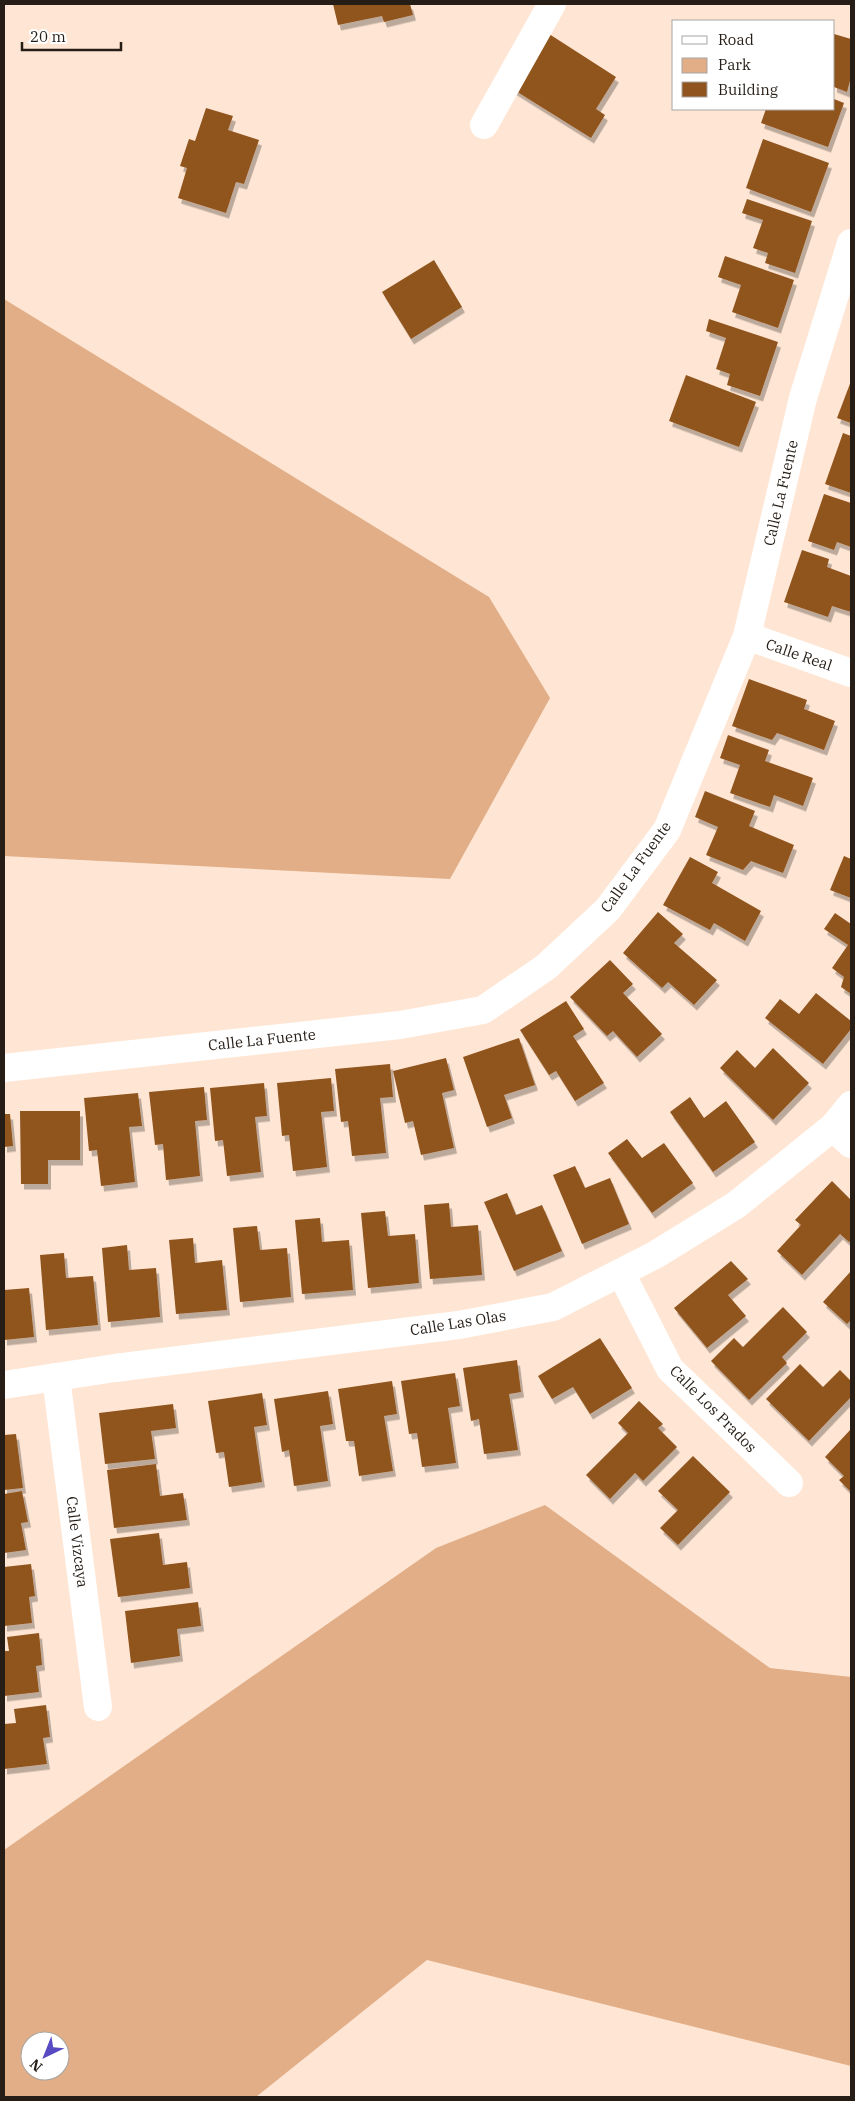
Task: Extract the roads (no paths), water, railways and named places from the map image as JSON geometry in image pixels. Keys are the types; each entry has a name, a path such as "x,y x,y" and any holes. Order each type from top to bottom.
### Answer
{"street":[{"path":"484,125 552,4"},
{"name":"Calle La Fuente","path":"4,1068 400,1025 483,1010 546,967 608,909 667,830 747,636 803,398 851,243"},
{"name":"Calle Real","path":"747,636 851,673"},
{"name":"Calle Las Olas","path":"4,1385 115,1368 459,1325 554,1306 655,1255 736,1205 842,1135 851,1105"},
{"name":"Calle Los Prados","path":"621,1273 670,1369 789,1483"},
{"name":"Calle Vizcaya","path":"56,1377 98,1707"}]}
